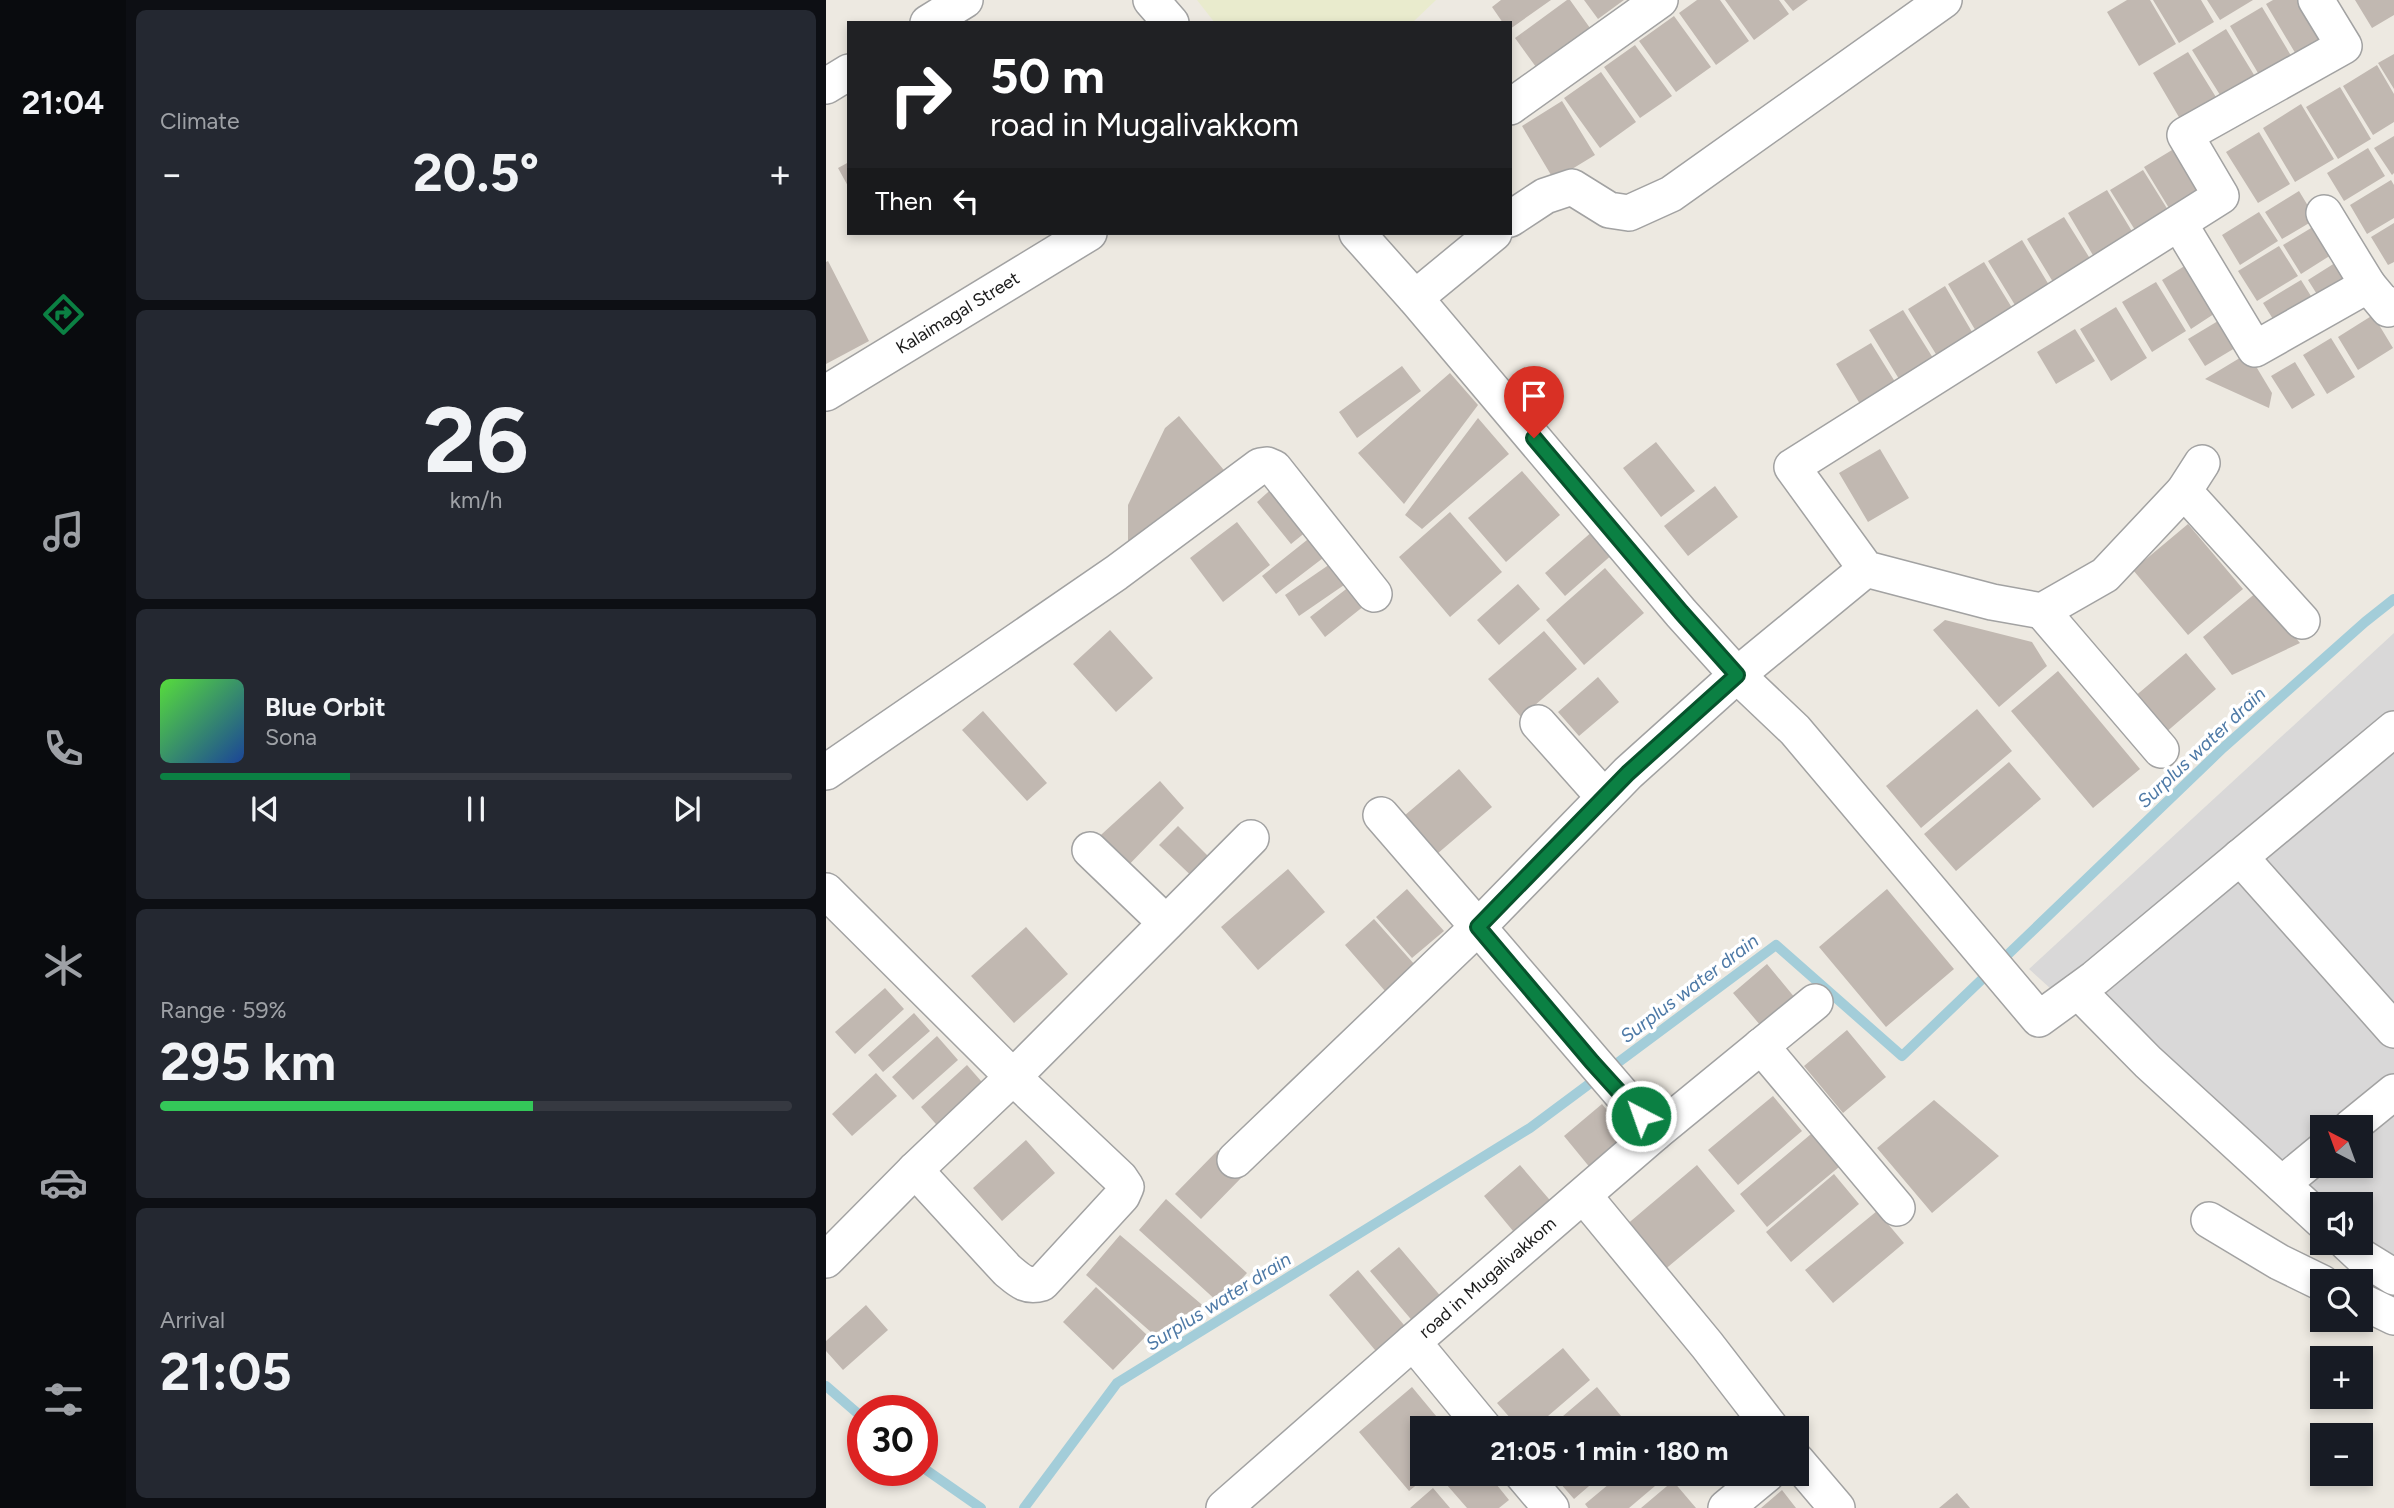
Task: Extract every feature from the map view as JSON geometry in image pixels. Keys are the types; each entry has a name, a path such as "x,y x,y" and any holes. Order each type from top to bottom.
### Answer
{"street":[{"path":"931,21 965,0"},
{"path":"1152,0 1169,21"},
{"path":"1512,106 1660,0"},
{"path":"1512,218 1545,196 1572,187 1609,209 1629,213 1671,194 1944,0"},
{"path":"2161,750 2042,611 1992,602 1866,569 1792,467 2221,196 2185,135 2344,46 2316,0"},
{"path":"826,86 847,73"},
{"path":"2179,223 2255,349 2381,295 2323,213"},
{"name":"Kalaimagal Street","path":"826,393 1086,235"},
{"path":"1359,235 1672,602 1737,675 1795,730 2039,1019 2078,991 2394,729"},
{"path":"1415,298 1492,235"},
{"path":"826,772 1116,573 1260,466 1274,468 1374,594"},
{"path":"2042,611 2105,575 2193,477 2302,621"},
{"path":"1235,1160 1478,927 1628,773 1737,675 1866,569"},
{"path":"1538,723 1604,797"},
{"path":"1381,815 1655,1133"},
{"path":"826,1260 1251,838"},
{"path":"1090,850 1166,923"},
{"path":"2241,857 2394,1030"},
{"path":"826,891 1126,1187 1122,1196 1042,1283 1032,1286 1021,1283 915,1170"},
{"path":"2078,991 2148,1062 2310,1210"},
{"name":"road in Mugalivakkom","path":"1474,1416 1413,1342 1655,1133 1815,1002"},
{"path":"1761,1046 1896,1208"},
{"path":"2366,1115 2394,1092"},
{"path":"2282,1184 2310,1161"},
{"path":"1584,1196 1762,1416"},
{"path":"2208,1220 2310,1277"},
{"path":"2360,1255 2394,1277"},
{"path":"2373,1307 2394,1317"},
{"path":"1224,1508 1413,1342"},
{"path":"1809,1475 1837,1508"},
{"path":"1726,1508 1753,1486"}],"shaded area":[{"path":"2394,633 2394,1300 2373,1281 2373,1269 2359,1269 2343,1255 2373,1255 2373,1192 2310,1192 2310,1224 2029,969"}],"green space":[{"path":"1197,0 1436,0 1414,21 1213,21"}],"building":[{"path":"1501,0 1551,0 1512,28 1512,21 1502,21 1492,7"},
{"path":"1570,0 1590,28 1536,67 1515,38"},
{"path":"1584,0 1624,0 1598,19"},
{"path":"1697,0 1720,0 1749,41 1716,65 1679,13"},
{"path":"1725,0 1779,0 1789,14 1754,40"},
{"path":"1784,0 1808,0 1793,11"},
{"path":"2127,0 2150,0 2176,44 2139,66 2107,12"},
{"path":"2153,0 2201,0 2214,22 2179,43"},
{"path":"2207,0 2253,0 2220,20"},
{"path":"2273,0 2311,0 2332,35 2297,56 2266,4"},
{"path":"2355,0 2394,0 2394,15 2372,28"},
{"path":"2262,7 2293,59 2261,78 2230,26"},
{"path":"1674,16 1711,67 1676,92 1639,41"},
{"path":"2226,29 2259,83 2225,103 2192,50"},
{"path":"1635,45 1672,96 1640,118 1604,67"},
{"path":"2188,52 2219,102 2183,124 2153,73"},
{"path":"2394,54 2394,89 2378,63"},
{"path":"2377,65 2394,94 2394,122 2373,135 2343,86"},
{"path":"1601,72 1636,122 1600,148 1564,98"},
{"path":"2340,87 2371,139 2338,159 2306,107"},
{"path":"1562,101 1595,155 1554,180 1522,126"},
{"path":"2301,104 2334,159 2295,182 2263,128"},
{"path":"2259,132 2290,184 2258,203 2226,152"},
{"path":"2394,136 2394,173 2392,175 2374,148"},
{"path":"2177,147 2208,198 2175,218 2144,167"},
{"path":"2368,148 2385,176 2344,201 2327,173"},
{"path":"847,163 847,184 838,168"},
{"path":"2143,170 2173,218 2140,238 2110,190"},
{"path":"2391,180 2394,185 2394,218 2367,234 2350,205"},
{"path":"2107,190 2136,238 2097,262 2068,213"},
{"path":"2299,191 2316,219 2282,239 2265,212"},
{"path":"2259,212 2278,241 2240,265 2222,235"},
{"path":"2064,217 2094,265 2056,287 2027,239"},
{"path":"2321,222 2339,250 2301,274 2283,245"},
{"path":"2394,223 2394,262 2388,265 2371,237"},
{"path":"2022,240 2052,290 2018,310 1988,261"},
{"path":"2279,246 2298,276 2257,301 2238,271"},
{"path":"2346,256 2363,284 2325,307 2308,280"},
{"path":"828,261 869,341 826,364 826,262"},
{"path":"1984,262 2017,316 1980,338 1948,284"},
{"path":"2191,262 2220,310 2191,329 2162,280"},
{"path":"2301,280 2319,309 2281,332 2263,303"},
{"path":"2156,282 2186,331 2152,352 2122,302"},
{"path":"1945,286 1975,337 1939,359 1908,309"},
{"path":"2116,307 2147,358 2111,381 2080,329"},
{"path":"1903,310 1933,358 1899,379 1869,330"},
{"path":"2373,315 2393,348 2358,370 2338,337"},
{"path":"2223,318 2240,345 2205,366 2188,339"},
{"path":"2075,329 2095,361 2056,384 2037,352"},
{"path":"2331,338 2355,377 2327,394 2303,355"},
{"path":"1871,343 1902,393 1866,414 1836,364"},
{"path":"2248,353 2272,393 2269,408 2205,379"},
{"path":"2295,362 2315,395 2292,409 2271,376"},
{"path":"1402,366 1421,391 1357,438 1339,412"},
{"path":"1450,373 1478,405 1404,504 1358,453"},
{"path":"1179,416 1228,475 1128,551 1128,505 1165,428"},
{"path":"1478,418 1509,454 1422,529 1405,515"},
{"path":"1656,442 1695,491 1661,517 1623,468"},
{"path":"1880,449 1909,498 1868,522 1839,473"},
{"path":"1522,471 1560,515 1506,562 1468,518"},
{"path":"1277,484 1312,527 1291,544 1257,502"},
{"path":"1715,486 1738,517 1688,556 1664,526"},
{"path":"1450,512 1502,572 1450,617 1399,557"},
{"path":"1237,522 1270,565 1223,602 1190,558"},
{"path":"2188,524 2243,589 2188,635 2133,570"},
{"path":"1594,530 1614,553 1565,596 1545,573"},
{"path":"1312,536 1327,555 1276,594 1262,576"},
{"path":"1333,562 1347,583 1299,616 1285,595"},
{"path":"1605,568 1644,613 1584,665 1546,620"},
{"path":"1354,583 1369,602 1325,637 1310,617"},
{"path":"1518,584 1540,609 1499,645 1477,620"},
{"path":"2257,592 2300,643 2232,675 2203,637"},
{"path":"1945,620 2032,642 2047,666 1999,707 1933,630"},
{"path":"1110,630 1153,678 1116,712 1073,664"},
{"path":"1544,631 1577,669 1521,717 1488,679"},
{"path":"2186,653 2216,689 2164,734 2133,698"},
{"path":"2058,671 2140,769 2093,808 2011,711"},
{"path":"1598,677 1619,702 1579,736 1558,712"},
{"path":"1977,709 2012,751 1921,828 1886,786"},
{"path":"983,711 1047,783 1027,801 962,730"},
{"path":"2009,762 2041,799 1956,871 1924,834"},
{"path":"1459,769 1492,807 1437,854 1404,816"},
{"path":"1160,781 1184,808 1120,874 1091,844"},
{"path":"1178,826 1219,867 1202,886 1159,845"},
{"path":"1288,869 1325,912 1258,970 1221,927"},
{"path":"1407,889 1444,931 1412,958 1376,917"},
{"path":"1887,889 1954,969 1886,1027 1819,947"},
{"path":"1374,919 1415,965 1385,991 1345,945"},
{"path":"1026,927 1068,974 1014,1023 971,976"},
{"path":"1767,964 1800,1004 1766,1032 1733,993"},
{"path":"885,988 904,1009 855,1054 835,1032"},
{"path":"914,1013 930,1031 883,1072 868,1055"},
{"path":"1847,1030 1886,1077 1843,1113 1804,1066"},
{"path":"937,1036 958,1060 913,1100 892,1077"},
{"path":"967,1065 988,1089 942,1131 921,1107"},
{"path":"876,1073 897,1096 852,1136 832,1114"},
{"path":"1773,1096 1802,1131 1738,1185 1708,1150"},
{"path":"1934,1100 1999,1156 1932,1213 1877,1148"},
{"path":"1602,1104 1634,1143 1596,1175 1564,1136"},
{"path":"1811,1134 1839,1167 1767,1227 1740,1194"},
{"path":"1026,1140 1055,1173 1002,1221 973,1188"},
{"path":"1218,1150 1244,1175 1201,1219 1175,1194"},
{"path":"1520,1165 1560,1212 1523,1243 1484,1196"},
{"path":"1697,1165 1735,1211 1663,1271 1625,1226"},
{"path":"1834,1174 1859,1204 1791,1262 1766,1232"},
{"path":"1166,1199 1247,1273 1219,1303 1139,1230"},
{"path":"1877,1211 1904,1243 1833,1303 1805,1270"},
{"path":"1120,1235 1207,1309 1160,1340 1086,1275"},
{"path":"1399,1247 1443,1299 1415,1324 1370,1271"},
{"path":"1358,1270 1409,1331 1380,1356 1329,1295"},
{"path":"1096,1287 1147,1335 1113,1370 1063,1322"},
{"path":"866,1305 888,1330 843,1370 826,1351 826,1341"},
{"path":"1563,1348 1590,1380 1548,1416 1508,1416 1497,1403"},
{"path":"1412,1387 1436,1416 1410,1416 1410,1486 1415,1486 1409,1491 1359,1432"},
{"path":"1597,1387 1621,1416 1563,1416"},
{"path":"1448,1486 1498,1486 1509,1500 1499,1508 1467,1508"},
{"path":"1563,1486 1589,1486 1574,1499"},
{"path":"1607,1486 1655,1486 1629,1508 1588,1508 1585,1504"},
{"path":"1667,1486 1677,1486 1696,1508 1641,1508"},
{"path":"1433,1488 1450,1508 1410,1508"},
{"path":"1782,1490 1796,1508 1761,1508"},
{"path":"1957,1493 1970,1508 1939,1508"}],"waterway":[{"name":"Surplus water drain","path":"1024,1508 1117,1383 1530,1128 1776,945 1902,1056 2223,748 2394,599"},
{"name":"Surplus water drain","path":"826,1386 847,1404"},
{"name":"Surplus water drain","path":"938,1478 981,1508"}],"route":[{"path":"1534,438 1737,675 1628,773 1478,927 1641,1116"}]}
